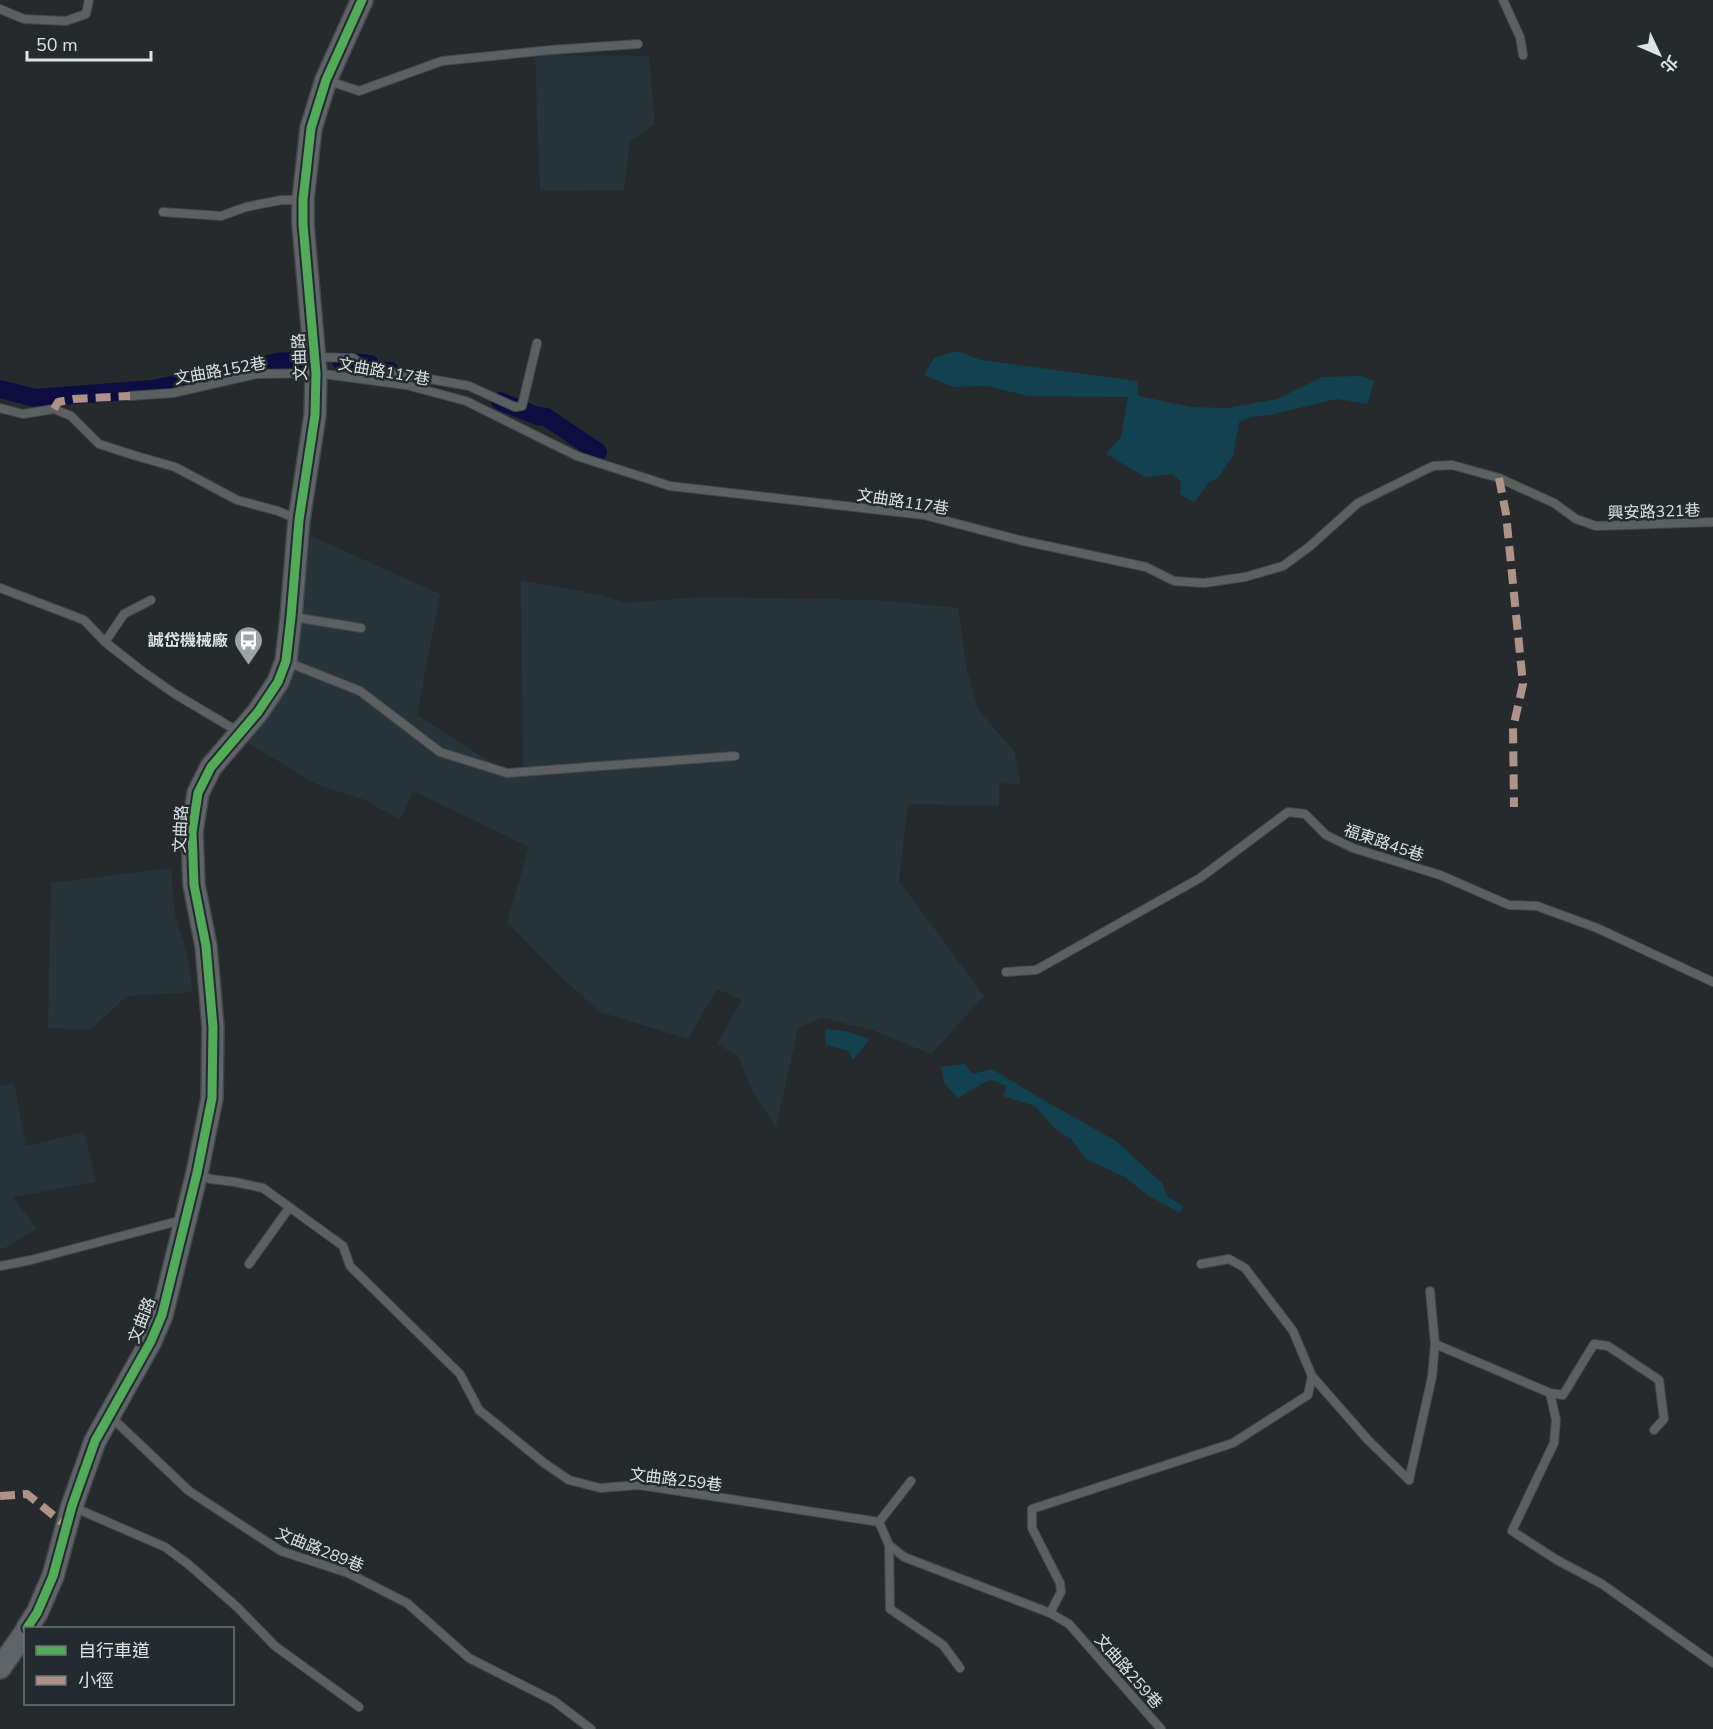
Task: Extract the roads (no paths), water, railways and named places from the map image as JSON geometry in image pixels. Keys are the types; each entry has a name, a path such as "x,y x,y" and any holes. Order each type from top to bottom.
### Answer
{"street":[{"name":"文曲路","path":"28,1627 53,1576 72,1506 95,1441 151,1341 162,1315 197,1173 212,1098 213,1027 206,946 194,885 192,832 198,793 211,767 258,712 278,682 286,661 299,520 315,415 315,365 303,224 310,128 326,80 362,0"},
{"name":"文曲路","path":"0,1668 24,1633"}],"lane":[{"path":"0,9 24,18 66,21 86,14 89,0"},
{"path":"1503,0 1520,37 1523,55"},
{"path":"326,80 359,91 442,61 638,44"},
{"path":"163,212 221,216 246,207 281,200 303,200"},
{"path":"315,365 353,358 368,368 469,386 515,406 522,406 537,343"},
{"name":"文曲路152巷","path":"130,396 173,393 257,374 315,365"},
{"name":"文曲路117巷","path":"315,365 466,401 577,456 670,486 924,515 1019,540 1146,567 1174,581 1204,583 1245,577 1283,567 1309,548 1358,503 1433,466 1452,465 1499,478"},
{"path":"0,408 23,414 54,409 71,416 99,444 175,467 237,500 299,520"},
{"name":"興安路321巷","path":"1499,478 1554,503 1576,519 1596,526 1713,522"},
{"path":"0,588 84,620 105,642 142,671 240,733"},
{"path":"105,642 124,614 151,600"},
{"path":"291,617 361,628"},
{"path":"286,661 360,691 440,752 507,773 735,756"},
{"name":"福東路45巷","path":"1006,972 1036,970 1190,884 1288,812 1305,814 1326,835 1353,848 1440,875 1509,905 1538,906 1597,928 1713,982"},
{"name":"文曲路259巷","path":"197,1173 210,1179 263,1188 343,1246 350,1266 460,1374 479,1410 544,1463 569,1480 600,1488 639,1485 879,1522"},
{"path":"249,1264 289,1208"},
{"path":"0,1266 186,1218"},
{"path":"1201,1264 1229,1259 1245,1268 1293,1331 1312,1376 1368,1440 1409,1480 1432,1377 1435,1344 1430,1291"},
{"path":"1435,1344 1550,1393 1563,1395 1594,1344 1608,1346 1659,1380 1664,1419 1654,1430"},
{"path":"1050,1613 1060,1592 1060,1583 1032,1528 1032,1509 1233,1443 1308,1395 1312,1376"},
{"path":"1550,1393 1556,1420 1554,1443 1512,1531 1557,1560 1602,1584 1713,1663"},
{"name":"文曲路289巷","path":"111,1416 189,1491 280,1551 348,1573 407,1603 469,1658 554,1701 591,1729"},
{"path":"911,1481 879,1522 889,1545 890,1609 943,1646 960,1668"},
{"path":"72,1506 165,1548 188,1564 237,1607 275,1646 359,1707"},
{"name":"文曲路259巷","path":"889,1545 904,1557 1050,1613 1069,1624 1161,1729"}],"waterway":[{"path":"0,389 35,398 153,389 277,362 316,359"},
{"path":"341,361 370,364 371,370 390,371"},
{"path":"500,401 537,416 546,417 598,452"}],"place":[{"name":"誠岱機械廠","path":"249,666"}]}
